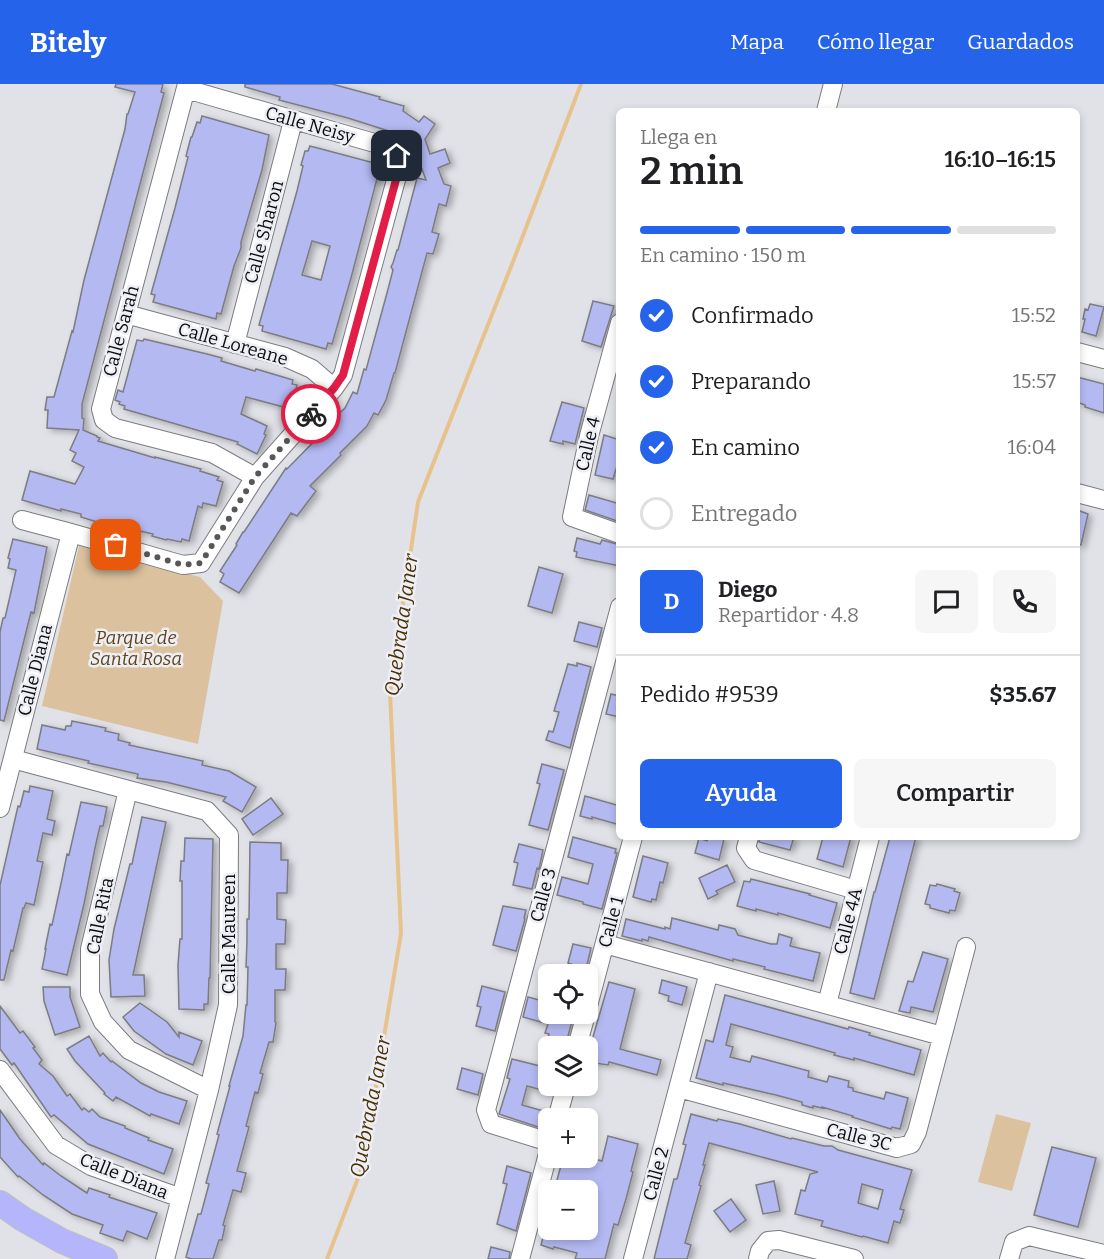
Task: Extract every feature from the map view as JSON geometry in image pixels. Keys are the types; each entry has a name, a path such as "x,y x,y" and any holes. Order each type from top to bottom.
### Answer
{"main road":[{"path":"0,1203 62,1241 105,1259"}],"street":[{"path":"827,108 833,84"},
{"name":"Calle Neisy","path":"22,520 183,565 201,563 255,477 343,375 400,165 397,156 385,146 293,121 186,86"},
{"name":"Calle Sarah","path":"186,86 100,409 104,420 115,428 212,453 255,477"},
{"name":"Calle Sharon","path":"235,344 293,121"},
{"name":"Calle Loreane","path":"126,314 285,357 312,369 334,388"},
{"name":"Calle 4","path":"616,338 589,436 572,517 616,533"},
{"path":"1080,353 1104,359"},
{"path":"1080,494 1104,500"},
{"name":"Calle Diana","path":"0,808 71,533"},
{"name":"Calle 3","path":"538,1139 491,1124 486,1110 616,622"},
{"name":"Calle Maureen","path":"13,759 207,811 229,835 228,1005 165,1259"},
{"name":"Calle Rita","path":"128,790 90,949 90,994 103,1022 129,1050 208,1090"},
{"name":"Calle 1","path":"598,970 632,840"},
{"path":"747,840 746,848 754,860 856,890"},
{"name":"Calle 4A","path":"827,1004 869,840"},
{"path":"605,944 942,1036"},
{"name":"Calle 3C","path":"679,1088 897,1148 911,1144 917,1132 966,947"},
{"name":"Calle 2","path":"633,1259 709,972"},
{"name":"Calle Diana","path":"0,1070 56,1145 91,1166 181,1198"},
{"path":"520,1259 544,1168"},
{"path":"1009,1259 1014,1242 1029,1236 1104,1254"},
{"path":"758,1259 760,1251 768,1241 779,1240 854,1259"}],"green space":[{"name":"Parque de Santa Rosa","path":"79,546 200,577 223,601 198,744 42,706"},
{"path":"996,1114 1031,1123 1012,1191 978,1182"}],"building":[{"path":"116,84 163,84 161,92 164,93 82,404 83,430 100,438 98,441 201,469 200,471 219,477 217,480 223,482 216,506 203,503 202,508 198,506 189,541 166,540 152,536 153,534 118,526 118,528 96,524 97,522 81,517 81,514 22,500 30,471 75,484 84,467 72,461 76,453 70,450 79,430 47,428 48,410 45,410 47,397 54,397 73,332 84,280 125,129 127,114 135,92 115,87"},
{"path":"245,84 332,84 404,106 403,111 419,122 424,116 435,124 425,139 430,154 445,149 450,163 438,168 444,184 451,186 446,206 439,204 432,232 439,234 433,254 427,253 386,400 378,415 374,413 367,426 310,486 316,491 297,516 291,513 239,593 220,582 224,574 220,571 286,468 332,423 331,421 345,408 353,392 357,394 364,369 366,370 393,270 391,267 398,250 417,178 426,180 413,145 398,134 279,100 280,97 245,87"},
{"path":"202,116 269,135 241,248 221,314 217,313 216,319 153,302 155,295 151,294 188,157 186,156 191,137"},
{"path":"310,146 378,164 376,170 379,171 332,344 328,343 326,349 262,331 263,326 259,325 297,191 303,166 301,165 305,151 308,151","holes":["312,241 330,246 321,280 302,275"]},
{"path":"593,301 614,306 601,347 582,341"},
{"path":"1090,304 1104,307 1096,336 1082,332 1085,309 1088,310"},
{"path":"144,339 222,358 221,361 293,380 292,384 297,385 291,409 246,397 241,414 267,426 264,434 266,435 257,454 237,444 238,442 124,409 125,406 115,400 118,390 123,392 137,340 143,341"},
{"path":"1080,378 1104,384 1104,413 1085,407 1080,403"},
{"path":"562,402 584,408 575,444 550,441"},
{"path":"604,435 616,439 616,469 613,479 595,475"},
{"path":"589,495 616,503 616,521 585,510"},
{"path":"1080,511 1088,514 1080,545"},
{"path":"577,538 600,544 602,540 616,544 616,565 576,557 577,552 574,551"},
{"path":"13,539 47,547 34,613 31,612 4,721 0,720 0,632 16,570 8,568"},
{"path":"539,567 563,574 552,613 528,606"},
{"path":"579,622 602,628 597,647 574,641"},
{"path":"577,663 591,667 570,748 546,740 549,731 553,732 559,712 554,711 568,664 577,666"},
{"path":"611,694 616,695 616,716 606,714"},
{"path":"72,721 106,728 105,731 119,734 118,740 130,743 129,745 203,761 202,765 229,771 256,787 242,812 223,801 226,797 166,782 137,778 138,774 37,749 42,725 65,730 66,726 71,726"},
{"path":"542,764 564,770 548,830 529,825 540,784 537,783"},
{"path":"30,786 53,791 47,819 55,821 52,835 43,833 37,861 43,862 34,905 26,903 23,908 4,980 0,980 0,885 18,806 20,807 24,791 29,792"},
{"path":"585,796 616,805 616,824 580,816"},
{"path":"271,798 283,814 253,835 242,819"},
{"path":"81,802 107,807 103,826 100,826 67,975 42,969 50,924 52,925"},
{"path":"142,817 166,822 133,975 144,975 145,996 111,997 109,960 114,929"},
{"path":"573,837 616,849 615,853 617,853 602,909 557,895 562,877 588,884 593,864 568,857"},
{"path":"185,838 213,839 210,978 208,1004 204,1004 204,1010 179,1009 178,965 180,939 182,939 182,881 180,881"},
{"path":"698,840 724,840 719,860 695,853"},
{"path":"759,840 793,840 790,850 759,842"},
{"path":"822,840 850,840 843,867 817,859"},
{"path":"889,840 915,840 874,999 850,993"},
{"path":"250,842 281,843 281,860 288,860 287,893 277,893 277,919 286,920 285,944 276,944 276,969 286,969 285,990 275,990 276,1023 273,1042 269,1042 260,1073 263,1074 258,1093 255,1092 246,1126 249,1127 237,1171 246,1173 241,1192 233,1190 223,1225 225,1226 222,1240 219,1240 213,1259 191,1259 186,1257 209,1184 206,1183 219,1135 217,1134 243,1036 247,1005"},
{"path":"519,844 543,850 532,889 513,885 518,863 514,862"},
{"path":"643,856 668,863 656,900 652,899 651,902 633,897"},
{"path":"727,865 735,882 716,891 718,894 708,899 699,878"},
{"path":"751,879 837,903 830,928 778,913 778,915 737,906 744,881 750,882"},
{"path":"937,884 955,889 954,891 960,893 955,911 950,910 949,913 930,908 930,905 925,904 930,885 936,886"},
{"path":"503,906 526,910 516,951 493,945"},
{"path":"672,918 718,930 719,925 735,929 738,935 771,944 777,944 779,934 792,938 790,946 820,953 813,981 649,937 648,941 642,939 642,941 622,936 626,919 670,929"},
{"path":"573,944 591,948 587,964 568,963"},
{"path":"923,952 948,959 933,1012 911,1007 910,1013 899,1011 908,981 913,982"},
{"path":"662,980 687,987 682,1005 668,1001 669,996 659,993"},
{"path":"609,982 635,989 620,1049 661,1060 657,1075 609,1062 608,1065 598,1064 598,1036 593,1036"},
{"path":"482,986 505,992 495,1031 476,1026 481,1007 477,1006"},
{"path":"43,987 70,987 70,997 80,1027 55,1035 44,1001"},
{"path":"725,995 848,1029 849,1027 921,1050 914,1075 854,1058 854,1060 834,1055 835,1053 731,1024 726,1045 733,1047 730,1057 750,1062 752,1056 809,1071 808,1077 827,1082 829,1076 849,1081 848,1087 853,1088 853,1091 884,1099 886,1092 908,1098 900,1129 892,1127 891,1129 822,1107 813,1106 813,1108 802,1105 802,1102 776,1095 696,1078 706,1040 713,1042"},
{"path":"528,997 538,1000 538,1021 523,1017"},
{"path":"140,1003 167,1022 179,1037 179,1032 202,1041 193,1065 166,1054 134,1031 123,1017"},
{"path":"0,1006 20,1033 23,1031 35,1047 33,1048 42,1060 39,1064 53,1076 67,1096 70,1094 82,1110 84,1108 89,1112 92,1109 100,1117 173,1149 164,1174 88,1144 54,1115 51,1117 14,1063 12,1065 0,1049"},
{"path":"548,1024 571,1024 568,1036 548,1036 549,1034 545,1033"},
{"path":"89,1036 100,1056 103,1053 111,1062 141,1083 159,1092 187,1101 179,1124 151,1114 150,1116 116,1097 113,1101 104,1094 67,1049"},
{"path":"512,1059 538,1066 538,1089 527,1086 522,1105 538,1109 538,1127 499,1114 510,1079 507,1078"},
{"path":"462,1068 483,1074 478,1095 457,1089"},
{"path":"0,1110 20,1139 43,1165 44,1163 87,1193 89,1188 157,1213 147,1239 127,1231 123,1241 100,1233 103,1225 72,1214 18,1177 0,1157"},
{"path":"691,1114 740,1124 791,1139 832,1146 838,1150 912,1170 900,1209 904,1210 900,1223 894,1221 888,1243 821,1226 823,1221 795,1214 801,1190 805,1191 810,1174 818,1172 709,1143 699,1185 701,1186 685,1243 691,1245 687,1259 654,1259 674,1179 677,1179 686,1145 683,1144","holes":["862,1184 883,1190 878,1209 858,1203"]},
{"path":"608,1136 638,1144 626,1199 618,1225 614,1224 605,1259 575,1259 577,1253 541,1245 542,1240 598,1240 598,1180 557,1180 560,1168 598,1168 598,1160 602,1161"},
{"path":"1052,1147 1096,1158 1078,1227 1034,1215"},
{"path":"507,1166 531,1173 516,1231 497,1224 507,1184 503,1183"},
{"path":"774,1181 780,1211 763,1214 756,1185"},
{"path":"731,1199 746,1220 730,1232 714,1211"},
{"path":"491,1247 510,1252 509,1259 488,1259"}],"waterway":[{"name":"Quebrada Janer","path":"327,1259 363,1165 401,933 390,692 418,502 581,84"}],"way so far":[{"path":"116,545 183,565 201,563 255,477 311,414"}],"route":[{"path":"311,414 343,375 400,165 397,156"}]}
